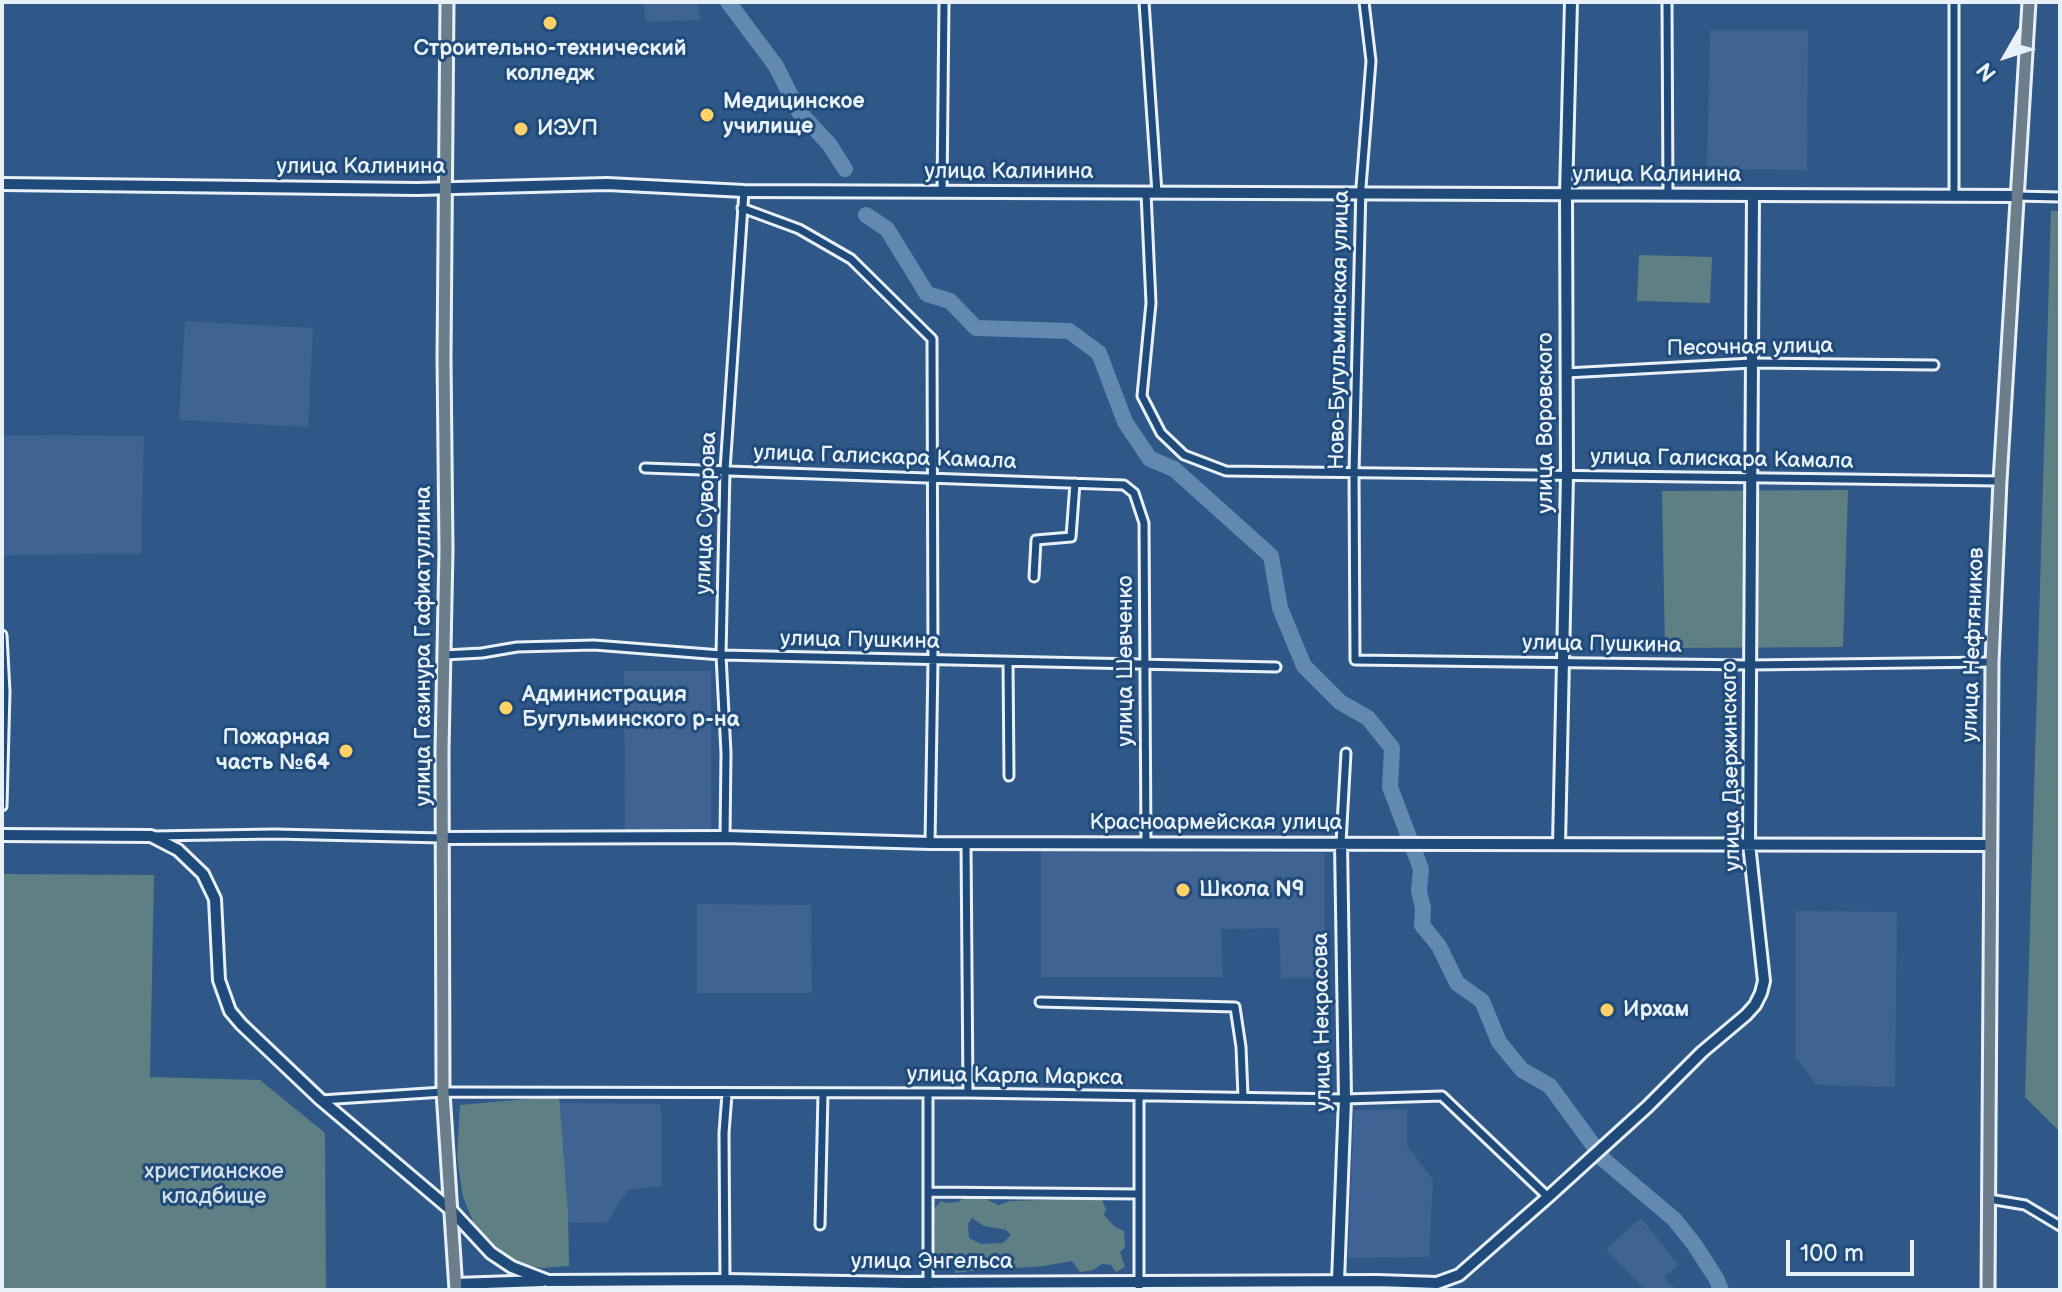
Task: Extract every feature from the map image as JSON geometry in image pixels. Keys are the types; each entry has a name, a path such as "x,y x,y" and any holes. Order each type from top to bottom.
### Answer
{"main road":[{"name":"улица Газинура Гафиатуллина","path":"447,2 443,1092 456,1287"},
{"name":"улица Нефтяников","path":"1988,1290 1992,662 2029,2"}],"street":[{"path":"942,192 944,2"},
{"path":"1144,2 1152,193"},
{"name":"Ново-Бугульминская улица","path":"1355,660 1354,473 1361,195 1371,61 1364,2"},
{"name":"улица Воровского","path":"1559,844 1567,476 1566,194 1571,2"},
{"path":"1667,2 1668,195"},
{"path":"1954,2 1954,195"},
{"name":"улица Калинина","path":"2,184 446,188 607,184 744,191 2016,196"},
{"name":"улица Суворова","path":"725,837 726,753 721,655 725,470 744,191"},
{"name":"улица Галискара Камала","path":"1152,193 1151,303 1142,396 1161,433 1184,455 1226,471 2000,481"},
{"name":"улица Дзержинского","path":"1437,1283 1459,1275 1548,1197 1755,1005 1764,981 1749,844 1753,195"},
{"path":"2016,196 2060,197"},
{"path":"742,208 799,229 851,259 932,339 930,843"},
{"name":"Песочная улица","path":"1566,373 1752,363 1934,365"},
{"name":"улица Галискара Камала","path":"645,468 1124,485"},
{"path":"1034,577 1036,540 1071,537 1075,483"},
{"name":"улица Шевченко","path":"1124,485 1134,493 1144,523 1146,843"},
{"path":"2,635 5,692 2,806"},
{"name":"улица Пушкина","path":"444,655 517,647 594,645 721,655 1276,667"},
{"name":"улица Пушкина","path":"1355,660 1750,665 1992,662"},
{"path":"1008,662 1009,776"},
{"name":"улица Некрасова","path":"1338,1286 1345,1099 1341,843 1346,753"},
{"path":"2,825 2,835 275,834 443,838"},
{"name":"улица Энгельса","path":"151,836 168,843 190,861 203,874 215,899 219,980 230,1011 321,1100 452,1211 491,1253 548,1286 725,1280 819,1286 1139,1287 1437,1283"},
{"name":"Красноармейская улица","path":"443,838 725,837 930,843 1990,845"},
{"path":"966,843 968,1093"},
{"path":"1040,1002 1235,1007 1243,1096"},
{"name":"улица Карла Маркса","path":"321,1100 443,1092 968,1093 1345,1099 1442,1096 1548,1197"},
{"path":"725,1280 724,1133 727,1094"},
{"path":"820,1225 823,1094"},
{"path":"928,1094 928,1286"},
{"path":"1139,1096 1139,1287"},
{"path":"928,1192 1138,1194"},
{"path":"1989,1199 2025,1205 2060,1226"},
{"path":"1437,1283 1449,1290"},
{"path":"456,1287 548,1286"}],"shaded area":[{"path":"644,2 698,2 700,20 646,22"},
{"path":"1710,30 1808,30 1807,170 1707,169"},
{"path":"185,321 313,328 308,427 179,420"},
{"path":"2,435 144,436 141,554 2,555"},
{"path":"624,671 711,671 711,833 625,833"},
{"name":"Школа N9","path":"1041,851 1325,853 1325,978 1281,978 1279,928 1221,929 1223,977 1041,977"},
{"path":"697,904 811,905 812,993 697,993"},
{"path":"1795,911 1897,912 1895,1087 1817,1085 1795,1057"},
{"path":"554,1103 661,1104 662,1186 628,1190 606,1223 555,1222"},
{"path":"1407,1109 1407,1145 1433,1180 1429,1257 1348,1258 1354,1110"},
{"path":"1641,1218 1679,1265 1664,1277 1677,1290 1645,1290 1606,1249"}],"green space":[{"path":"2051,211 2060,211 2060,1132 2025,1097"},
{"path":"1639,255 1712,257 1710,303 1637,301"},
{"path":"1848,490 1843,647 1665,648 1662,491"},
{"name":"христианское кладбище","path":"2,874 154,875 150,1077 260,1080 325,1133 326,1290 2,1290"},
{"path":"559,1096 569,1266 542,1268 514,1263 475,1226 463,1197 457,1156 460,1105"},
{"path":"967,1196 999,1205 1010,1201 1101,1198 1106,1209 1104,1215 1115,1227 1124,1231 1125,1248 1120,1252 1125,1267 1116,1272 1111,1265 1102,1264 1093,1270 1080,1272 1072,1261 1002,1269 990,1265 981,1270 955,1273 952,1259 929,1269 923,1259 935,1231 930,1213 941,1201 958,1202","holes":["972,1218 984,1226 1006,1230 1011,1235 1003,1243 981,1244 969,1238 968,1224"]}],"waterway":[{"path":"728,2 776,66 799,112 829,144 845,169"},
{"path":"866,215 887,229 927,294 950,301 976,328 1069,331 1099,353 1125,422 1150,459 1174,469 1271,556 1280,608 1304,666 1340,702 1368,718 1392,748 1390,787 1421,869 1422,925 1439,946 1457,983 1482,1001 1499,1042 1522,1070 1550,1086 1604,1160 1674,1219 1694,1244 1721,1290"}],"place":[{"name":"Строительно-технический колледж","path":"550,23"},
{"name":"Медицинское училище","path":"707,115"},
{"name":"ИЭУП","path":"521,129"},
{"name":"Администрация Бугульминского р-на","path":"506,708"},
{"name":"Пожарная часть №64","path":"346,751"},
{"name":"Школа N9","path":"1183,890"},
{"name":"Ирхам","path":"1607,1010"}]}
